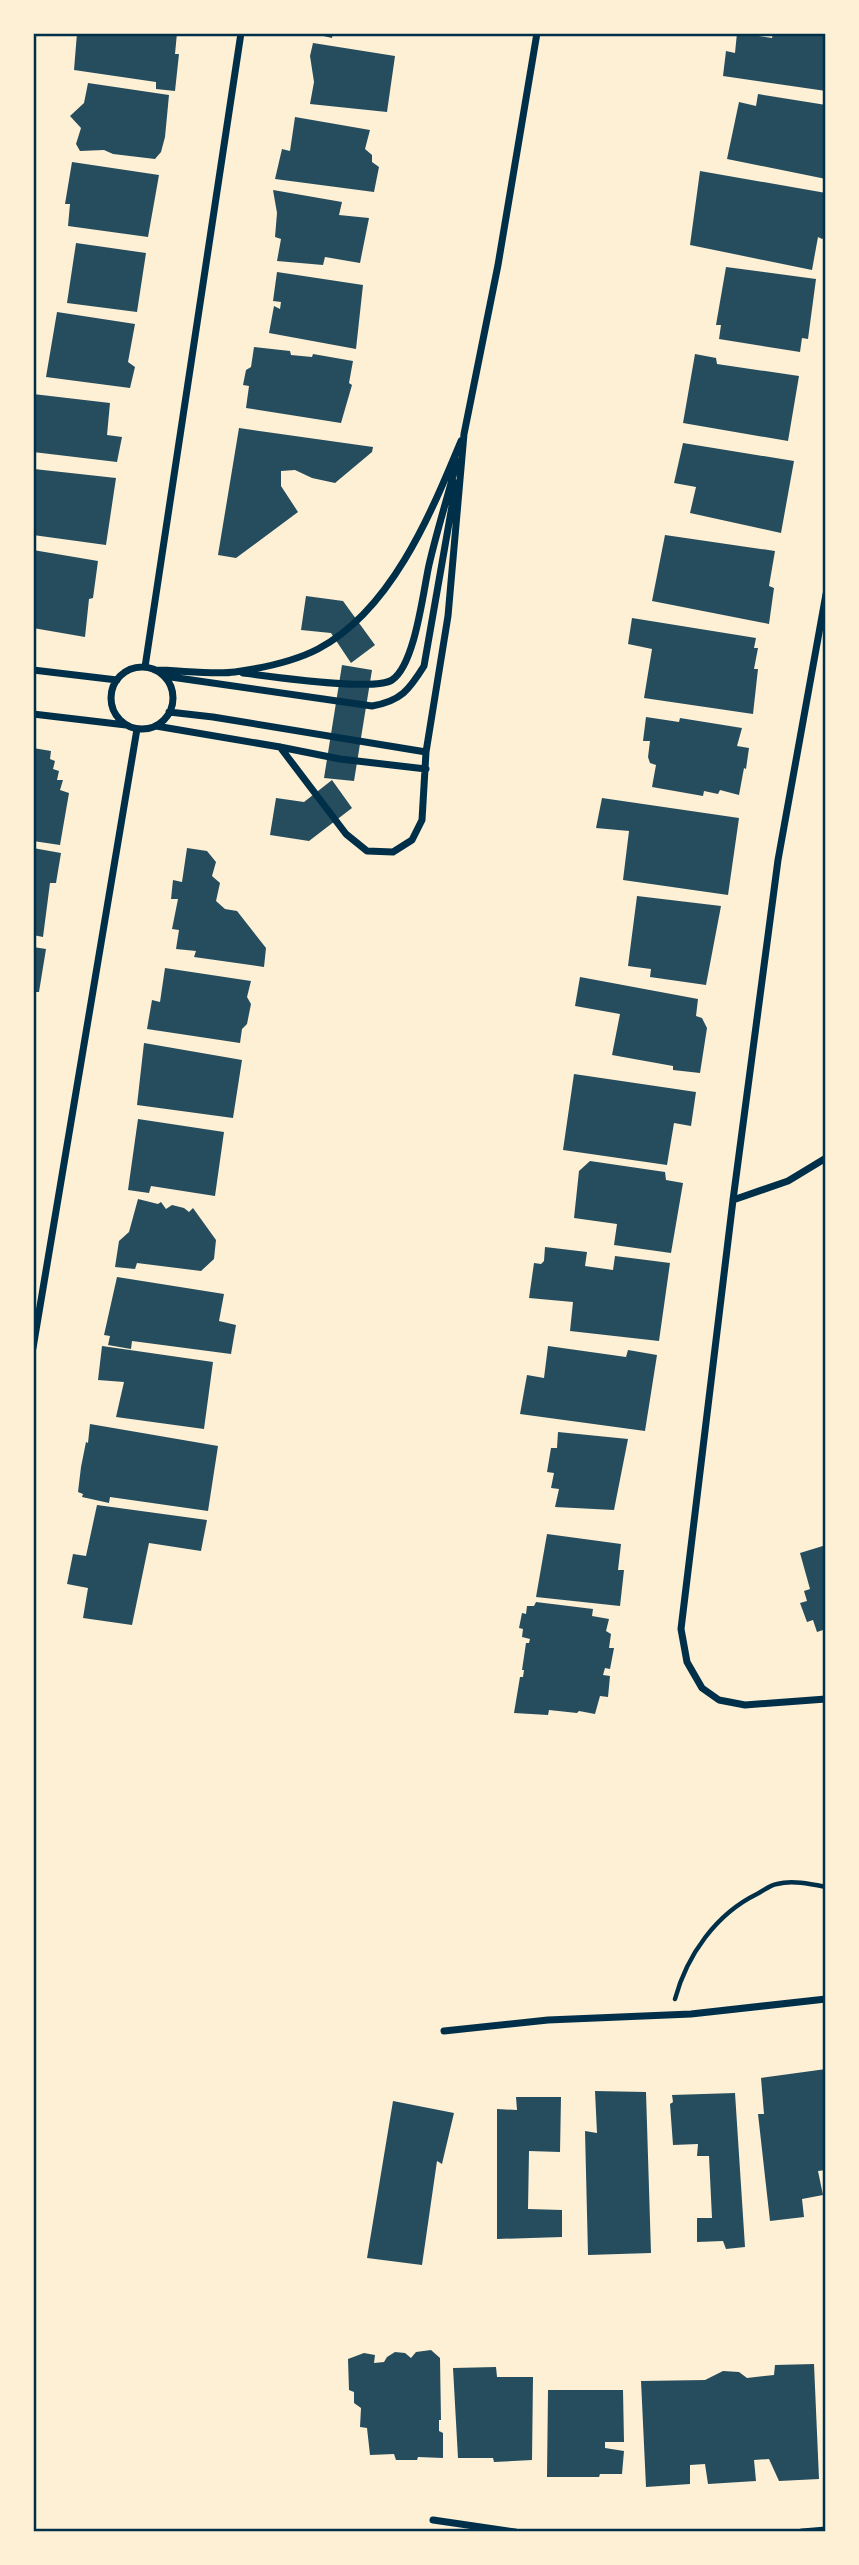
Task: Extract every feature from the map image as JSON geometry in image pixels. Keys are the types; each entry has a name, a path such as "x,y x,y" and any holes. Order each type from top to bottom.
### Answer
{"street":[{"path":"145,667 241,33"},
{"path":"155,670 164,676 372,706 389,703 402,696 424,666 464,434 498,265 537,33"},
{"path":"233,672 280,663 319,649 344,632 364,612 393,577 430,517 464,434"},
{"path":"127,725 119,719 111,700 112,689 117,680 135,668 233,672 355,684 378,685 391,680 407,656 417,624 429,564 464,434"},
{"path":"280,747 346,834 367,851 393,852 412,839 422,820 426,751 448,616 464,434"},
{"path":"826,594 778,860 681,1629 687,1662 702,1688 719,1700 745,1705 826,1699"},
{"path":"33,670 117,680"},
{"path":"156,726 169,712 173,693 164,676"},
{"path":"169,712 426,751"},
{"path":"33,713 127,725 137,729 156,726 340,759 426,769"},
{"path":"33,1348 137,729"},
{"path":"733,1200 788,1181 826,1158"},
{"path":"444,2031 548,2020 670,2015 826,1999"},
{"path":"433,2520 515,2532"},
{"path":"802,2532 826,2530"}],"path":[{"path":"670,2015 680,1979 696,1948 718,1923 746,1899 776,1884 826,1887"}],"building":[{"path":"77,33 177,33 175,54 179,54 175,91 156,89 156,82 74,70"},
{"path":"310,33 333,33 332,38"},
{"path":"737,33 772,38 773,33 826,33 826,91 723,76 726,51 735,53"},
{"path":"313,43 395,56 387,112 310,104 314,82 310,56"},
{"path":"88,83 169,95 165,137 161,152 155,159 113,154 104,150 80,151 76,144 81,128 70,116 84,103"},
{"path":"758,94 826,105 826,179 727,159 739,102 756,106"},
{"path":"295,117 370,130 365,149 372,155 372,162 379,167 374,192 275,179 282,149 290,151"},
{"path":"72,162 159,175 148,237 68,226 70,204 65,204"},
{"path":"700,171 826,193 826,236 822,239 818,237 812,270 690,245"},
{"path":"273,190 342,202 339,215 369,218 360,263 325,257 323,265 277,261 281,239 275,237 277,213"},
{"path":"76,243 146,253 137,312 67,303"},
{"path":"726,267 816,279 808,339 802,338 800,352 719,339 721,325 716,325"},
{"path":"277,272 363,285 356,349 269,333 274,306 280,309 281,302 273,301"},
{"path":"57,312 135,324 128,362 135,367 130,388 46,377"},
{"path":"254,347 290,351 291,355 312,357 313,354 353,361 349,383 352,385 341,423 246,408 249,386 243,385 246,370 251,367"},
{"path":"695,354 716,358 717,364 799,376 788,441 683,423"},
{"path":"33,394 110,403 107,435 122,437 117,462 33,452"},
{"path":"239,428 373,447 372,452 335,483 312,478 295,470 281,471 281,486 298,512 236,558 218,555"},
{"path":"683,443 794,461 781,533 690,513 696,487 674,483"},
{"path":"34,469 116,478 106,545 33,535"},
{"path":"665,535 775,551 769,586 774,588 769,624 652,601"},
{"path":"33,550 98,561 93,598 89,599 85,637 33,628"},
{"path":"306,596 343,601 375,645 351,663 331,633 301,630"},
{"path":"632,618 756,638 754,648 758,648 754,669 758,669 753,714 644,698 652,649 628,644"},
{"path":"342,665 372,670 354,781 324,778"},
{"path":"646,717 679,722 680,718 742,728 737,746 749,748 739,795 720,790 718,794 704,791 703,796 652,787 656,765 650,763 648,757 650,741 643,741"},
{"path":"33,748 51,751 50,759 55,761 53,769 59,771 57,780 63,780 60,790 69,793 60,845 33,841"},
{"path":"332,780 352,808 309,841 270,835 276,798 304,802"},
{"path":"602,798 739,818 728,895 623,880 629,831 596,828"},
{"path":"33,848 61,853 56,883 50,883 43,937 33,935"},
{"path":"187,848 207,851 216,862 212,876 220,883 216,901 225,909 237,911 266,948 264,967 194,957 196,951 176,949 179,930 172,929 178,899 171,899 173,880 182,882"},
{"path":"637,896 721,906 706,985 650,977 651,969 628,966"},
{"path":"33,947 46,949 39,992 33,992"},
{"path":"165,968 251,981 247,997 251,1004 240,1043 147,1029 152,1000 160,1002"},
{"path":"580,977 698,999 696,1016 702,1018 707,1028 700,1073 673,1070 673,1066 612,1055 620,1014 575,1006"},
{"path":"144,1043 242,1060 233,1118 137,1105"},
{"path":"574,1074 696,1092 691,1126 674,1123 667,1165 563,1150"},
{"path":"138,1119 224,1132 215,1196 151,1186 149,1193 128,1190"},
{"path":"590,1161 665,1172 666,1180 683,1183 671,1253 614,1245 617,1224 574,1218 579,1171"},
{"path":"138,1199 158,1204 161,1202 166,1209 172,1205 189,1212 193,1208 216,1240 214,1259 201,1271 137,1263 135,1269 115,1267 119,1241 129,1232"},
{"path":"545,1247 587,1252 585,1266 613,1270 615,1256 670,1263 659,1341 570,1331 573,1302 529,1298 534,1263 541,1264 544,1261"},
{"path":"117,1277 224,1294 219,1321 236,1325 231,1354 132,1341 131,1349 108,1345 110,1336 104,1335"},
{"path":"102,1346 213,1362 204,1429 116,1417 124,1382 98,1380"},
{"path":"548,1346 626,1357 628,1350 657,1355 645,1431 520,1414 527,1375 544,1378"},
{"path":"90,1424 218,1446 208,1511 110,1497 109,1503 82,1497 83,1494 78,1492"},
{"path":"558,1432 628,1439 614,1510 555,1507 559,1489 551,1488 554,1473 547,1472 551,1448 557,1448"},
{"path":"97,1505 207,1520 201,1551 149,1543 132,1625 83,1618 88,1588 67,1584 73,1554 86,1556"},
{"path":"547,1534 621,1544 618,1570 624,1570 620,1606 536,1597"},
{"path":"826,1545 826,1629 817,1632 813,1620 807,1622 800,1603 807,1601 804,1591 810,1589 800,1553"},
{"path":"536,1602 593,1609 592,1616 609,1619 606,1631 611,1634 609,1648 614,1648 610,1669 605,1668 603,1675 610,1676 608,1697 600,1696 595,1714 549,1710 548,1715 514,1713 520,1677 523,1677 526,1643 529,1643 530,1639 522,1637 523,1629 519,1628 522,1613 526,1614 527,1606 534,1606"},
{"path":"826,2069 826,2170 818,2171 823,2195 802,2199 804,2217 770,2221 758,2114 764,2114 761,2078"},
{"path":"595,2091 646,2092 651,2253 588,2255 585,2131 597,2133"},
{"path":"735,2093 745,2247 726,2249 723,2241 697,2242 697,2218 712,2218 709,2156 697,2156 698,2144 673,2145 670,2104 673,2102 672,2095"},
{"path":"516,2097 561,2097 560,2152 529,2151 528,2209 562,2210 562,2237 497,2239 497,2109 517,2110"},
{"path":"393,2101 454,2113 442,2164 437,2161 422,2265 367,2258"},
{"path":"431,2350 440,2358 439,2431 443,2433 443,2458 396,2460 394,2454 370,2455 367,2428 360,2427 361,2408 354,2403 354,2392 349,2390 348,2359 364,2353 375,2355 374,2363 384,2362 395,2352 405,2353 411,2358 416,2352"},
{"path":"814,2364 819,2479 779,2481 769,2459 754,2460 756,2481 708,2484 705,2464 690,2465 690,2484 646,2487 641,2381 705,2380 723,2371 739,2372 747,2378 774,2375 775,2365"},
{"path":"496,2367 497,2377 533,2377 532,2460 494,2462 493,2458 458,2458 453,2368"},
{"path":"548,2390 623,2390 624,2442 605,2442 605,2448 624,2451 622,2474 547,2477"}]}
